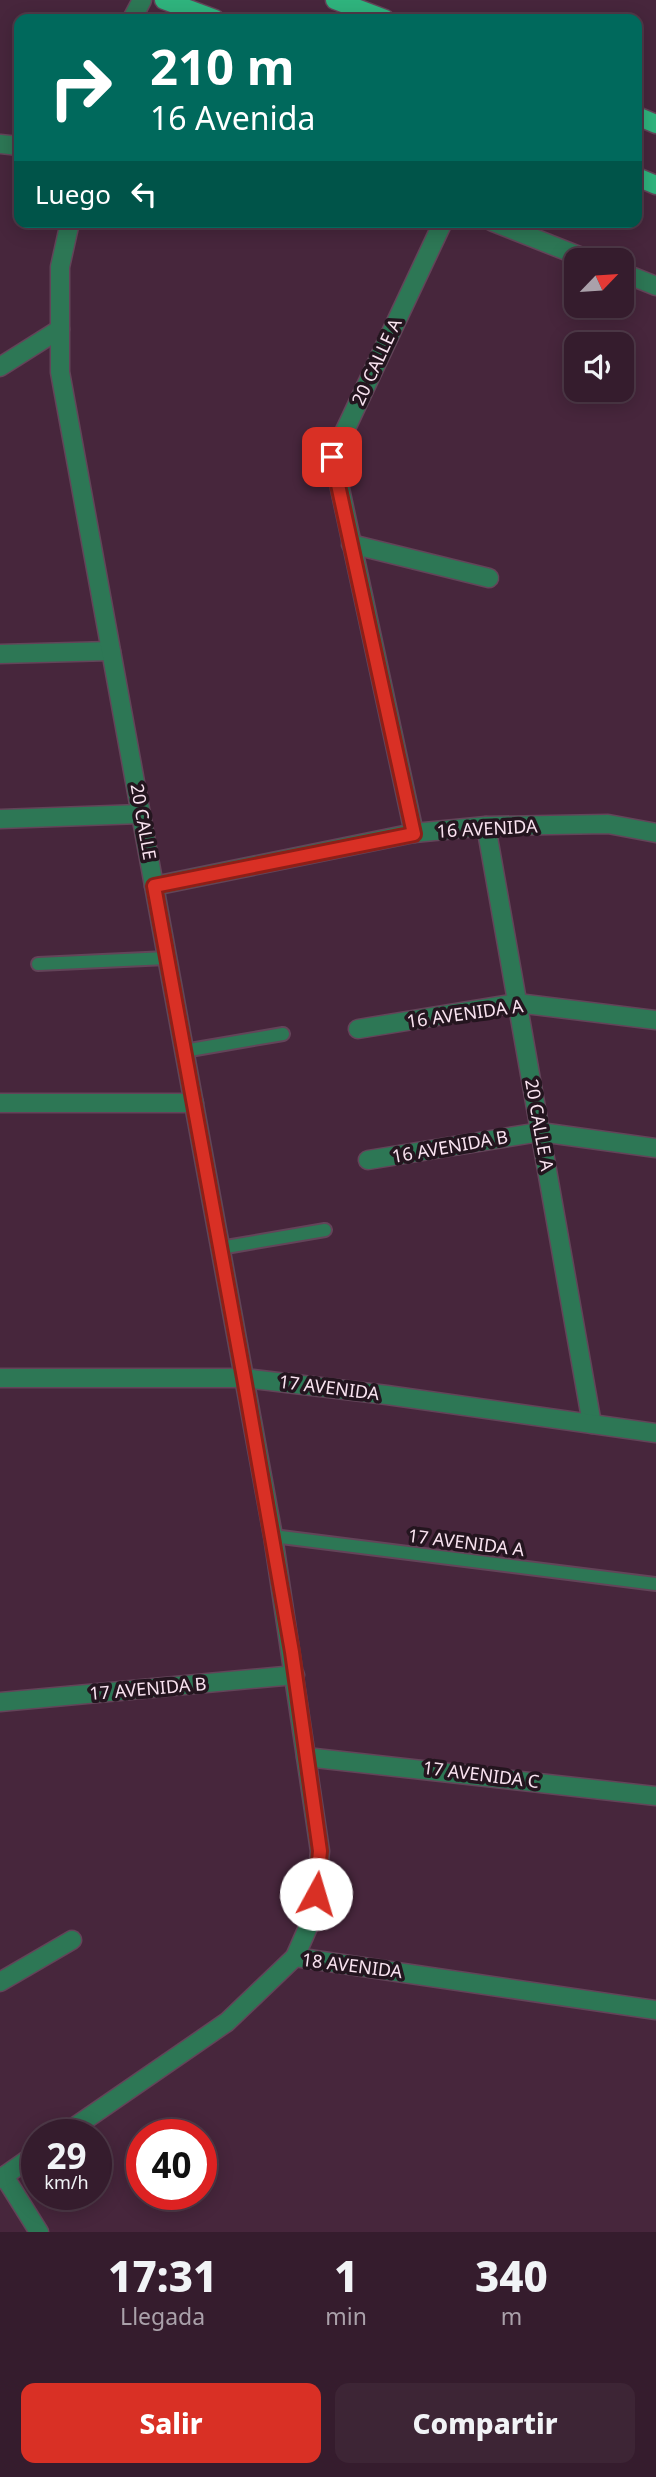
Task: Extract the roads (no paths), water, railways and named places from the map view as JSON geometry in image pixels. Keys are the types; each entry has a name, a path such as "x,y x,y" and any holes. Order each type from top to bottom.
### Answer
{"main road":[{"path":"164,0 202,14"},
{"path":"335,0 372,14"}],"street":[{"name":"20 CALLE","path":"69,228 60,267 60,372 273,1536 320,1851 313,1916 295,1957"},
{"name":"20 CALLE A","path":"414,834 332,457 440,228"},
{"path":"508,228 564,250"},
{"path":"634,277 656,286"},
{"path":"0,367 60,329"},
{"path":"351,544 489,578"},
{"path":"0,654 111,651"},
{"path":"0,819 141,814"},
{"name":"16 AVENIDA","path":"154,886 414,834 486,826 608,824 656,832"},
{"name":"20 CALLE A","path":"486,826 592,1424"},
{"name":"16 AVENIDA A","path":"358,1029 517,1003 656,1020"},
{"path":"0,1103 194,1103"},
{"name":"16 AVENIDA B","path":"368,1160 540,1132 656,1148"},
{"name":"17 AVENIDA","path":"0,1378 244,1378 656,1433"},
{"name":"17 AVENIDA B","path":"0,1702 295,1675"},
{"name":"17 AVENIDA C","path":"306,1757 656,1796"},
{"path":"0,1982 72,1940"},
{"name":"18 AVENIDA","path":"87,2119 227,2022 295,1957 656,2010"},
{"path":"21,2163 1,2175 38,2232"}],"lane":[{"path":"38,964 167,958"},
{"path":"184,1051 284,1034"},
{"path":"220,1248 326,1230"},
{"name":"17 AVENIDA A","path":"273,1536 656,1584"}]}
